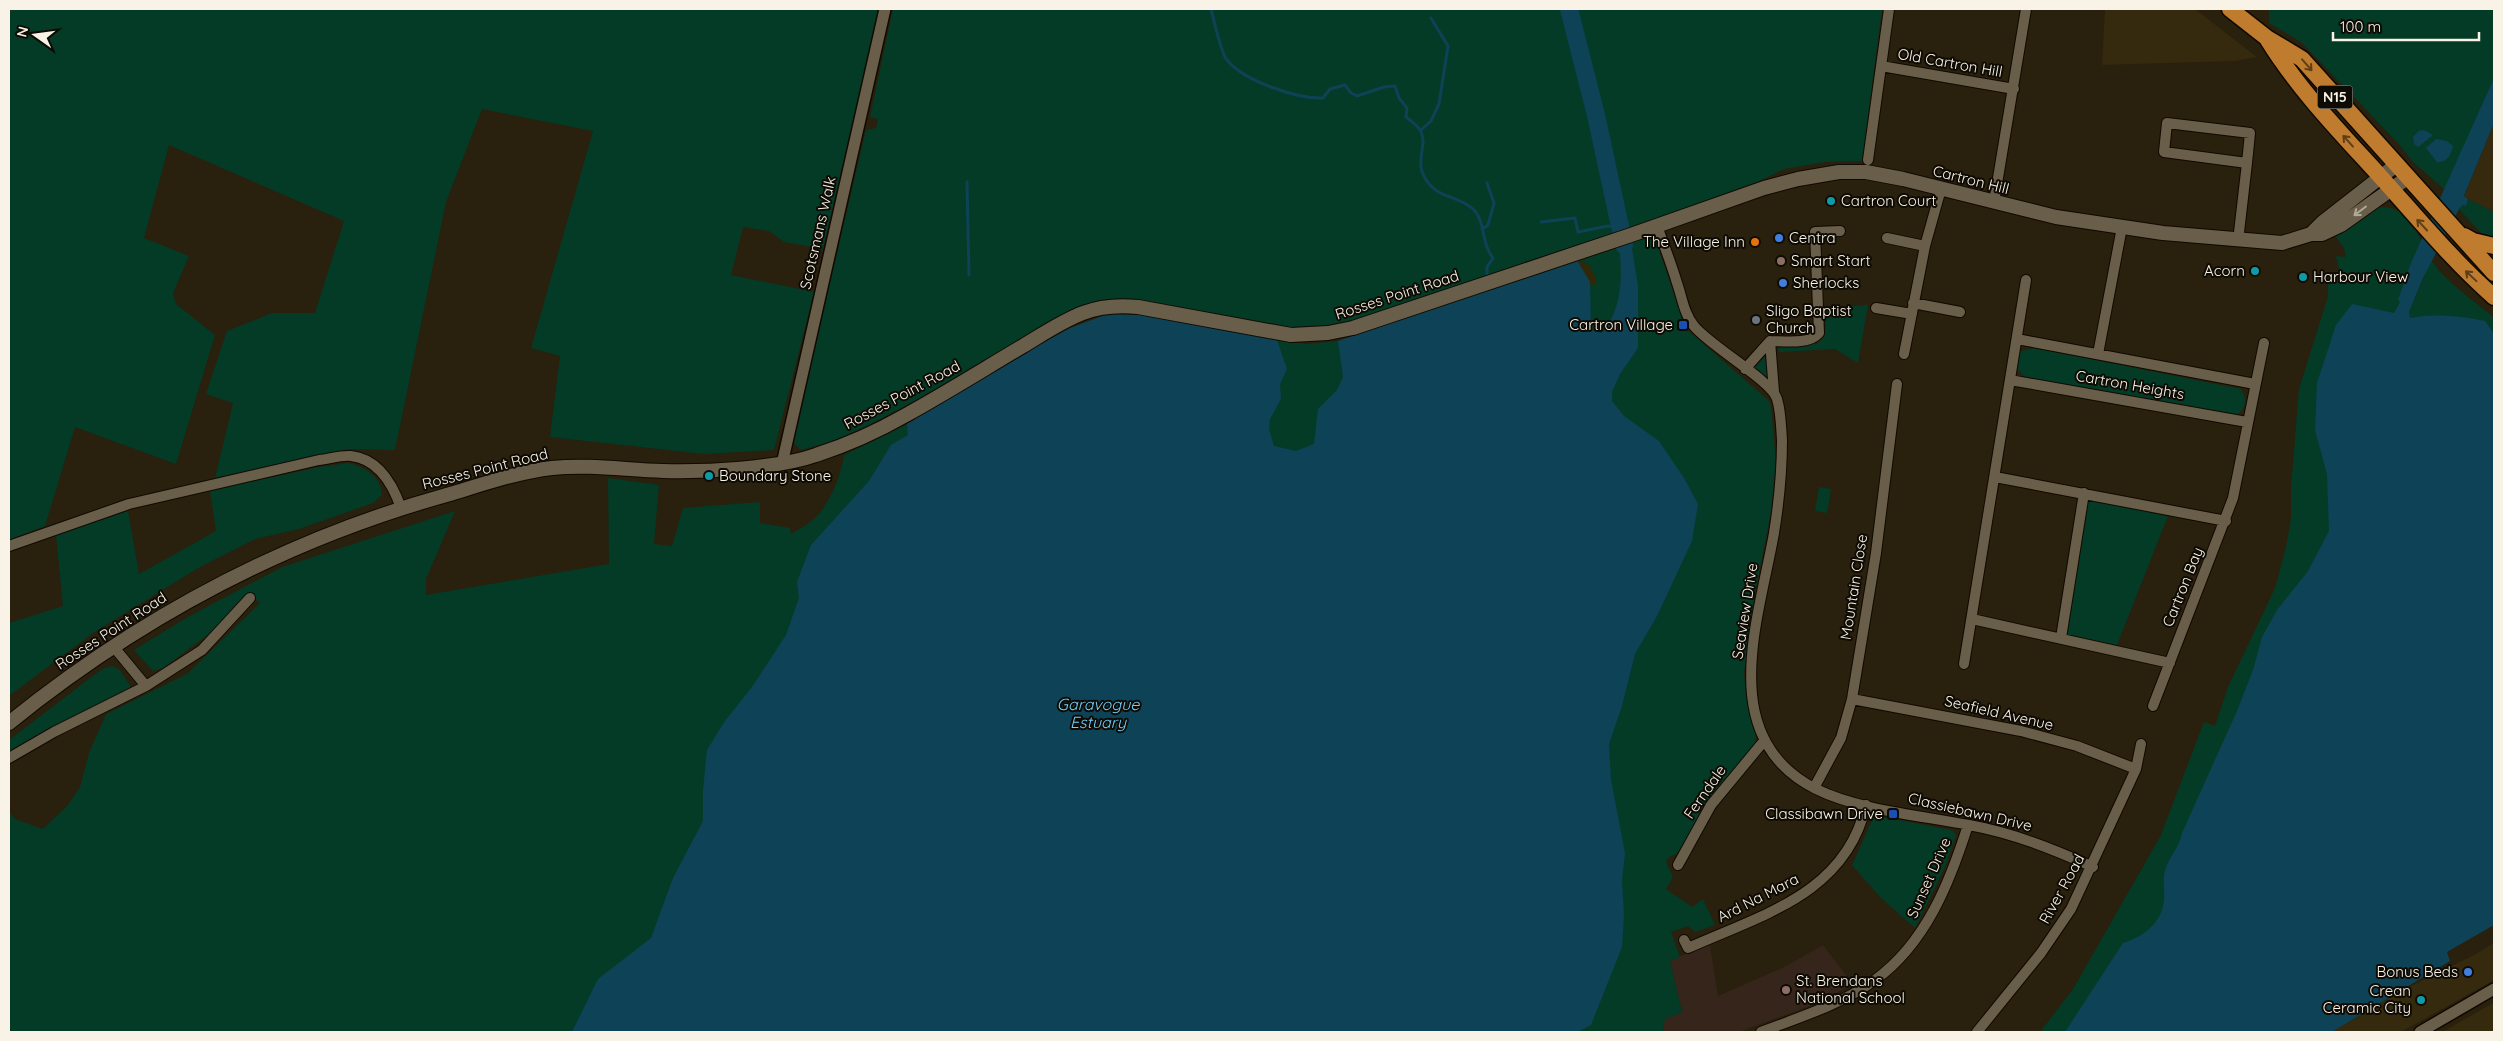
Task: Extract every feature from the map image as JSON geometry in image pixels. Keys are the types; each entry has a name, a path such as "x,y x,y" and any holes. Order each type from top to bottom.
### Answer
{"highway":[{"name":"N15","path":"2230,9 2267,38 2302,58 2407,178 2494,273"},
{"name":"N15","path":"2267,38 2284,66 2391,190 2453,259 2493,292"},
{"path":"2454,230 2473,242 2494,246"}],"main road":[{"name":"Cartron Hill","path":"2311,234 2323,222 2396,165"},
{"name":"Cartron Hill","path":"1631,236 1764,188 1798,179 1838,172 1866,172 2056,217 2238,241 2282,243 2311,234 2322,234 2341,225 2407,178"},
{"name":"Rosses Point Road","path":"9,723 80,668 188,600 270,558 322,536 401,508 486,483 551,468 589,467 686,471 782,464 813,456 856,440 904,416 1060,324 1100,308 1121,305 1138,307 1291,335 1328,333 1353,328 1631,236"}],"street":[{"name":"Scotsmans Walk","path":"782,464 885,9"},
{"name":"Old Cartron Hill","path":"1868,160 1889,9"},
{"name":"Old Cartron Hill","path":"1994,202 2026,9"},
{"name":"Old Cartron Hill","path":"1881,66 2014,89"},
{"path":"2238,241 2247,163 2250,133 2167,123 2164,152 2247,163"},
{"path":"1904,354 1925,246 1941,189"},
{"path":"1657,226 1690,321 1709,340 1774,392"},
{"name":"Cartron Heights","path":"2098,354 2122,227"},
{"path":"1745,369 1770,341 1808,340 1815,338 1819,334 1815,232 1840,230"},
{"path":"1887,238 1925,246"},
{"path":"1964,664 2026,280"},
{"path":"1914,303 1960,312"},
{"path":"1876,308 1912,314"},
{"name":"Cartron Heights","path":"2017,339 2255,384"},
{"name":"Seaview Drive","path":"1770,341 1774,392 1777,397 1781,426 1781,478 1774,533 1754,634 1750,685 1755,713 1764,741 1778,762 1814,788 1827,794 1866,805"},
{"path":"2247,422 2264,343"},
{"name":"Cartron Heights","path":"2010,380 2247,422"},
{"name":"Mountain Close","path":"1814,788 1841,738 1852,699 1876,554 1897,384"},
{"name":"Cartron Bay","path":"2153,706 2204,567 2226,521 2239,475 2247,422"},
{"path":"9,546 129,504 319,460 352,456 374,464 387,479 401,508"},
{"path":"1995,477 2226,521"},
{"path":"2061,638 2084,493"},
{"path":"9,758 54,732 146,686 202,650 250,598"},
{"path":"1972,619 2170,663"},
{"path":"113,646 146,686"},
{"name":"Seafield Avenue","path":"1852,699 2021,730 2077,746 2136,769"},
{"name":"Ferndale","path":"1678,865 1711,805 1764,741"},
{"name":"River Road","path":"1977,1032 2041,953 2071,909 2093,867 2136,769 2142,744"},
{"name":"Classiebawn Drive","path":"1866,805 1968,825 2039,844 2093,867"},
{"name":"Ard Na Mara","path":"1684,940 1688,948 1740,926 1809,890 1839,865 1861,827 1866,805"},
{"name":"Sunset Drive","path":"1761,1032 1831,1005 1875,980 1884,972 1921,934 1956,864 1968,825"},
{"path":"2420,1032 2494,989"}],"shaded area":[{"path":"2105,9 2195,9 2257,57 2236,61 2102,65"},
{"path":"2494,123 2494,212 2464,197"},
{"path":"2494,943 2494,980 2401,1032 2332,1032 2401,991"},
{"name":"St. Brendans National School","path":"1710,945 1718,996 1786,966 1823,945 1853,984 1815,1004 1739,1032 1663,1032 1664,1019 1682,1012 1670,960"},
{"path":"2493,1003 2494,1032 2442,1032"}],"green space":[{"path":"9,9 879,9 823,249 784,242 769,231 743,227 731,275 814,292 774,450 704,454 550,437 560,356 531,348 593,131 482,109 446,202 395,450 348,449 215,478 233,403 206,394 227,331 272,313 315,313 344,221 169,145 144,238 189,256 173,293 176,304 215,335 176,464 75,427 45,526 9,540"},
{"path":"893,9 1561,9 1566,11 1596,118 1606,193 1618,234 1346,323 1306,328 1287,327 1107,301 865,427 833,441 801,450 794,443 794,435 866,130 876,128 878,119 870,117"},
{"path":"1574,9 1882,9 1862,161 1825,162 1784,169 1757,182 1629,229 1627,217 1621,209 1610,139 1603,124"},
{"path":"2269,9 2494,9 2494,78 2445,190 2413,162 2397,142 2301,42 2269,23"},
{"path":"2468,199 2494,212 2494,237 2481,233 2459,209 2463,205 2466,206"},
{"path":"2378,207 2391,208 2400,212 2408,218 2427,254 2439,271 2494,318 2494,782 2074,1032 2040,1032 2073,989 2160,837 2204,722 2215,726 2228,687 2275,588 2286,547 2291,518 2291,487 2299,389 2328,296 2328,283 2339,270 2336,256 2346,257 2344,248 2336,237 2341,230","holes":["2427,270 2409,312 2394,313 2401,301"]},
{"path":"1647,236 1657,244 1685,328 1768,400 1771,407 1776,462 1771,512 1755,593 1744,672 1746,697 1756,735 1755,743 1708,801 1681,852 1669,857 1666,862 1673,877 1666,889 1692,907 1703,899 1715,925 1695,932 1688,926 1671,932 1680,957 1670,961 1682,1012 1665,1019 1663,1032 9,1032 9,812 15,819 43,829 68,805 80,787 89,753 106,714 187,674 260,603 248,593 213,631 163,668 153,671 134,650 186,618 282,567 455,511 426,579 426,595 609,564 608,478 659,485 654,544 672,546 683,508 760,502 760,523 790,528 791,534 812,521 827,503 835,487 844,455 919,418 1028,351 1070,328 1108,314 1140,315 1306,344 1338,341"},
{"path":"1868,305 1858,363 1835,349 1779,352 1778,348 1782,346 1817,344 1824,337 1827,308"},
{"path":"2035,348 2241,389 2245,397 2245,404 2242,411 2235,416 2027,379 2016,368 2020,351"},
{"path":"1765,356 1770,379 1754,368"},
{"path":"349,463 367,470 379,483 382,495 373,503 299,529 255,539 198,568 93,633 9,696 9,623 63,606 56,535 128,511 139,574 216,531 210,491 319,467"},
{"path":"1819,487 1831,489 1827,513 1815,511"},
{"path":"2087,499 2168,516 2117,645 2067,635"},
{"path":"112,666 120,670 132,689 37,735 9,753 9,740 102,669"},
{"path":"1877,816 1952,830 1956,835 1945,867 1915,928 1881,898 1852,865 1873,818"}],"sand":[{"path":"1577,260 1588,264 1597,284 1590,285"}],"water":[{"path":"2494,78 2494,123 2464,196 2468,199 2466,206 2463,205 2459,209 2423,278 2409,312 2410,318 2448,316 2485,321 2494,334 2494,925 2447,952 2450,961 2332,1032 2065,1032 2123,943 2143,934 2158,919 2164,902 2166,866 2237,711 2253,670 2262,637 2277,610 2308,571 2329,531 2327,474 2315,430 2317,383 2336,325 2352,304 2394,313 2400,302 2398,300 2411,263"},
{"path":"2424,130 2433,135 2418,147 2414,144 2413,137 2419,131"},
{"path":"2436,139 2447,141 2453,146 2448,158 2440,162 2437,162 2426,148"},
{"name":"Garavogue Estuary","path":"1631,242 1638,286 1638,348 1620,374 1612,392 1612,401 1624,416 1659,441 1684,478 1698,504 1692,541 1657,616 1635,654 1622,706 1609,744 1611,780 1625,853 1622,881 1624,915 1622,947 1591,1025 1577,1032 572,1032 598,979 651,938 673,878 703,821 703,790 707,750 725,721 752,687 786,635 799,598 797,582 811,545 869,481 891,445 908,435 907,424 1070,328 1108,314 1140,315 1277,340 1287,369 1280,384 1281,399 1270,419 1269,429 1274,446 1296,451 1314,444 1318,409 1337,390 1343,377 1338,341 1577,260 1590,282 1591,330 1602,333 1614,314 1620,292 1621,269 1619,247"}],"waterway":[{"path":"1211,9 1225,57 1235,68 1258,82 1286,92 1312,98 1323,98 1330,89 1345,85 1351,93 1357,96 1384,87 1395,86 1399,98 1407,108 1406,117 1417,126 1422,135 1421,165 1425,178 1441,194 1467,204 1473,209 1480,220 1489,252 1493,258 1487,267 1487,277"},
{"path":"1569,9 1596,115 1624,245"},
{"path":"1421,130 1431,121 1439,104 1448,46 1431,18"},
{"path":"967,182 969,275"},
{"path":"1482,229 1488,225 1494,203 1487,183"},
{"path":"1541,222 1575,218 1578,232 1608,226 1619,228"}],"place":[{"name":"Cartron Court","path":"1831,201"},
{"name":"Centra","path":"1779,238"},
{"name":"The Village Inn","path":"1755,242"},
{"name":"Smart Start","path":"1781,261"},
{"name":"Acorn","path":"2255,271"},
{"name":"Harbour View","path":"2303,277"},
{"name":"Sherlocks","path":"1783,283"},
{"name":"Sligo Baptist Church","path":"1756,320"},
{"name":"Cartron Village","path":"1683,325"},
{"name":"Boundary Stone","path":"709,476"},
{"name":"Classibawn Drive","path":"1893,814"},
{"name":"Bonus Beds","path":"2468,972"},
{"name":"St. Brendans National School","path":"1786,990"},
{"name":"Crean Ceramic City","path":"2421,1000"}]}
